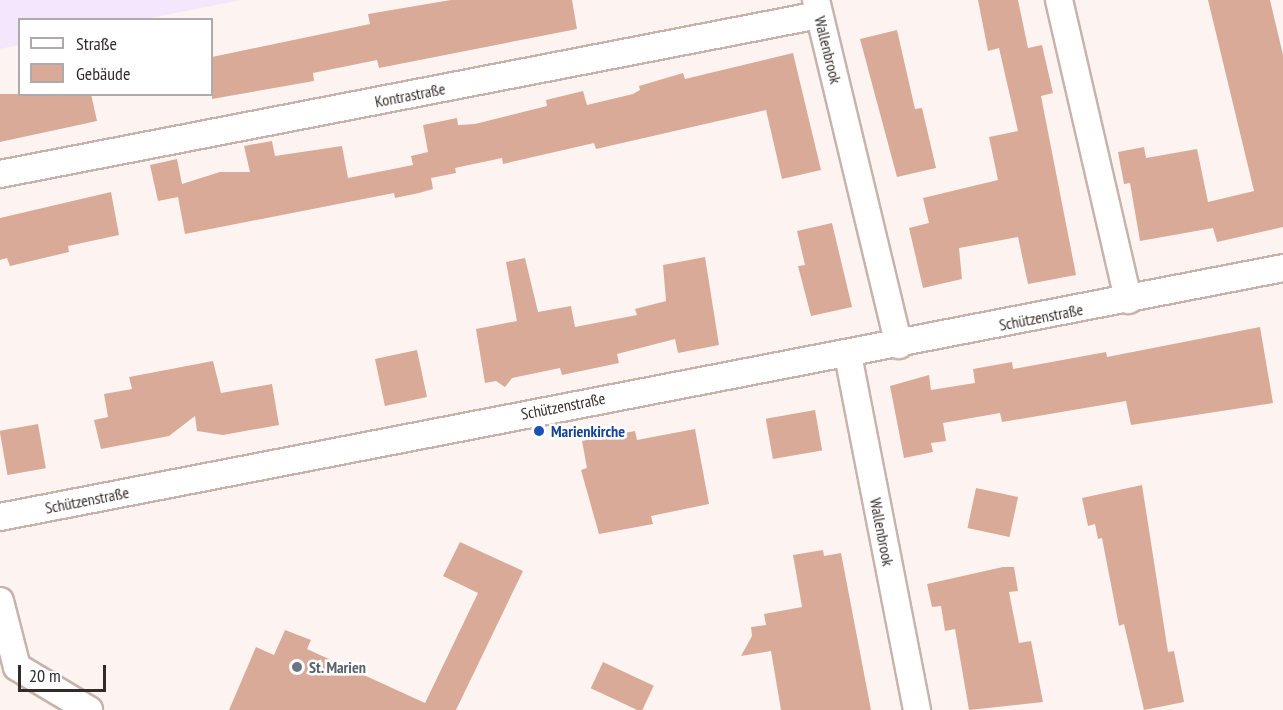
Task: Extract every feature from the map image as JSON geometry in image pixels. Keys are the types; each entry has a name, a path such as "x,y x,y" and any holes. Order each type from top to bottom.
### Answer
{"street":[{"path":"1059,0 1128,300"},
{"name":"Kontrastraße","path":"0,174 817,7"},
{"name":"Wallenbrook","path":"817,7 899,345"},
{"name":"Schützenstraße","path":"0,517 575,403 848,355 1283,268"},
{"name":"Wallenbrook","path":"848,355 917,710"},
{"path":"0,601 17,666 89,710"}],"shaded area":[{"path":"0,0 241,0 150,18 18,18 18,45 0,49"}],"building":[{"path":"451,0 572,0 577,29 379,68 377,60 313,73 314,81 212,99 213,57 370,24 368,14"},
{"path":"978,0 1018,0 1028,48 1042,45 1053,93 1041,96 1076,275 1028,284 1018,237 959,248 962,279 923,288 909,228 929,223 923,198 998,180 989,137 1018,131 999,48 988,51"},
{"path":"1208,0 1270,0 1283,55 1283,227 1217,242 1213,228 1140,241 1130,183 1124,184 1118,152 1144,147 1146,158 1197,149 1208,202 1254,191"},
{"path":"897,30 915,109 922,108 936,168 897,177 860,39"},
{"path":"793,53 821,170 782,179 766,110 596,149 594,143 503,164 502,158 455,168 456,173 431,178 433,189 419,193 395,198 394,193 185,234 178,197 158,201 150,165 177,159 182,184 220,172 250,172 244,146 272,141 275,156 342,146 348,178 413,165 411,156 428,152 423,125 457,118 458,125 475,124 547,106 546,100 583,91 587,105 633,94 640,90 639,86 683,73 685,79"},
{"path":"0,94 91,96 97,121 0,142"},
{"path":"111,192 119,235 68,246 69,252 10,266 7,258 0,260 0,218"},
{"path":"832,223 852,307 811,316 798,266 805,265 797,231"},
{"path":"705,257 719,345 678,353 675,339 617,354 619,363 562,375 560,368 512,378 505,387 496,381 485,383 476,329 517,321 506,262 525,258 538,312 571,306 575,327 637,315 635,309 666,301 663,265"},
{"path":"1260,327 1273,403 1131,425 1126,401 1002,422 1000,413 943,423 946,441 931,443 933,452 904,458 890,386 929,375 931,390 975,383 973,369 1012,362 1013,369 1106,352 1107,357"},
{"path":"417,350 427,397 385,406 375,359"},
{"path":"213,361 221,393 272,384 279,425 223,435 197,431 195,416 169,436 101,449 94,420 108,417 104,394 132,389 129,377"},
{"path":"815,410 822,450 773,459 766,419"},
{"path":"38,424 46,468 7,475 0,431"},
{"path":"695,429 709,504 651,516 653,524 599,534 581,470 587,468 582,441 635,431 637,440"},
{"path":"1142,485 1168,652 1174,651 1184,702 1144,710 1124,624 1119,626 1102,538 1098,539 1095,524 1088,526 1082,498"},
{"path":"976,488 1018,497 1010,537 967,528"},
{"path":"460,542 523,571 456,710 229,710 256,647 274,655 285,630 311,640 307,649 425,703 478,593 443,576"},
{"path":"823,550 824,556 841,553 871,710 781,710 771,651 741,656 752,636 751,627 766,625 764,614 802,607 793,555"},
{"path":"1003,567 1014,567 1018,591 1009,592 1019,643 1031,641 1043,702 969,710 955,629 945,631 941,606 932,607 927,584"},
{"path":"603,662 654,686 642,710 637,710 591,688"}],"place":[{"name":"Marienkirche","path":"539,431"},
{"name":"St. Marien","path":"297,667"}]}
